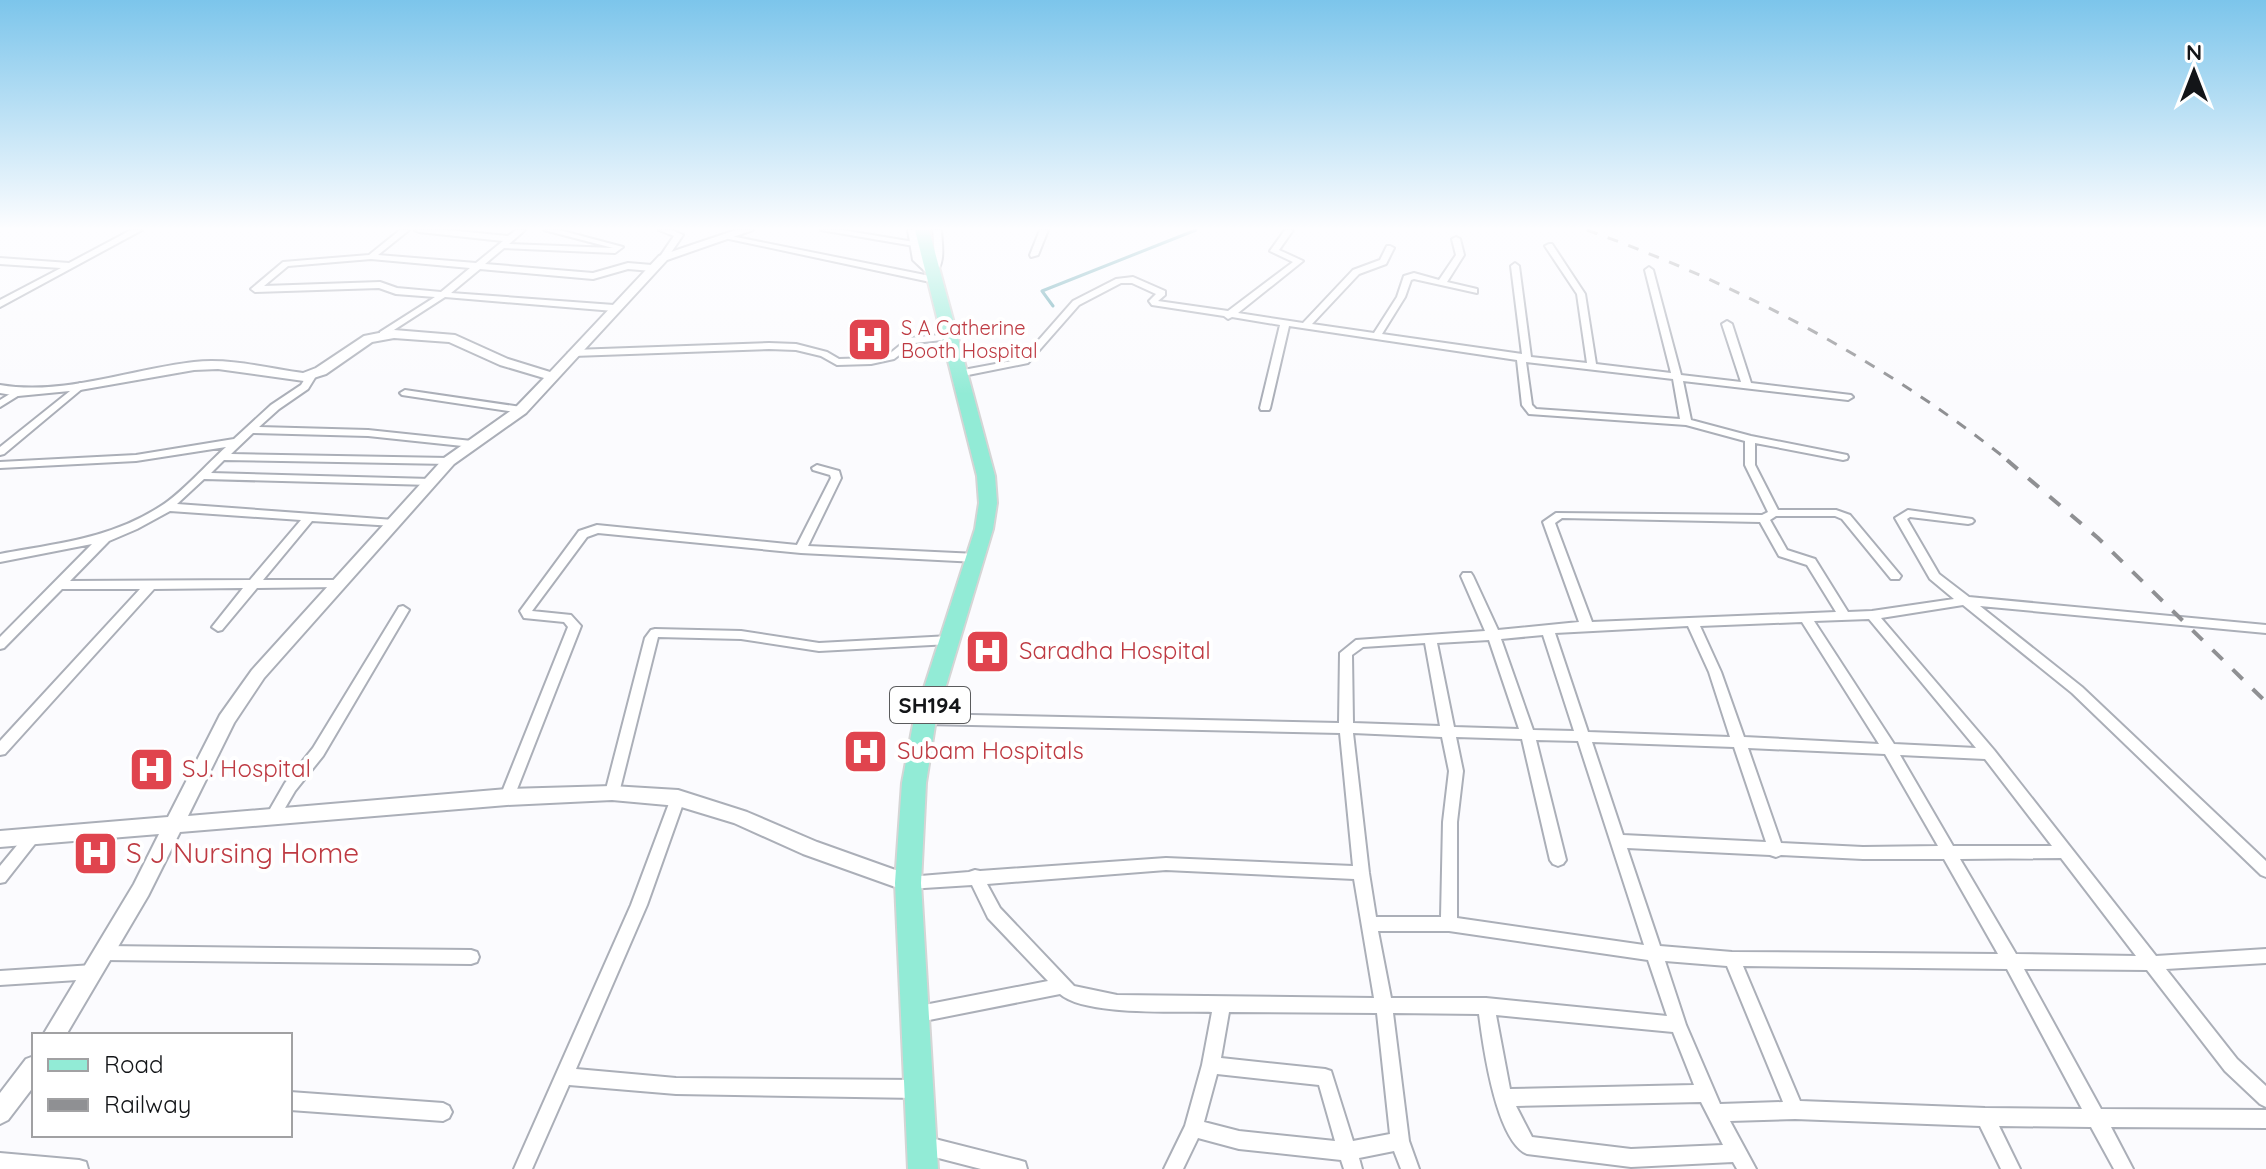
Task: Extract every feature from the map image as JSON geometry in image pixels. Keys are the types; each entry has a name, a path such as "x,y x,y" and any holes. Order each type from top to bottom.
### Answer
{"main road":[{"name":"SH194","path":"923,1169 908,883 914,783 925,719 977,558 988,503 988,490 934,285"}],"street":[{"path":"3,300 33,285"},
{"path":"261,285 255,289 380,285 390,290 614,308"},
{"path":"0,558 105,538 133,527 168,507 275,407 305,387 311,376 368,339 383,334 457,285"},
{"path":"55,1033 105,953 176,824 239,698 449,461 521,410 636,285"},
{"path":"958,374 1025,361 1076,303 1114,285"},
{"path":"1140,285 1162,293 1153,301 1155,303 1228,316 1592,367 1848,397"},
{"path":"1228,316 1269,285"},
{"path":"1305,326 1344,285"},
{"path":"1376,337 1401,297 1405,285"},
{"path":"1451,285 1474,291"},
{"path":"1517,285 1529,411 1686,422 1750,439 1843,457"},
{"path":"1575,285 1581,294 1592,367"},
{"path":"1653,285 1686,422"},
{"path":"1265,408 1285,324"},
{"path":"1727,324 1747,386"},
{"path":"383,334 451,338 504,362 554,377"},
{"path":"573,353 769,346 796,347 846,363 891,357 912,340 948,337"},
{"path":"0,389 18,392 80,386 194,366 311,376"},
{"path":"0,452 80,386"},
{"path":"0,404 18,392"},
{"path":"405,393 521,410"},
{"path":"252,430 368,433 472,444"},
{"path":"1750,439 1750,465 1783,553 1811,562 1845,617"},
{"path":"0,465 148,457 238,442"},
{"path":"223,457 449,461"},
{"path":"801,549 836,478 835,473 817,468"},
{"path":"202,476 431,482"},
{"path":"168,507 394,523"},
{"path":"1968,521 1908,513 1901,518 1934,576 2077,690 2266,871"},
{"path":"1587,626 1549,522 1552,517 1842,515 1849,519 1895,576"},
{"path":"218,627 248,586 309,517"},
{"path":"507,797 575,626 567,618 528,615 526,611 583,534 597,529 801,549 977,558"},
{"path":"0,645 105,538"},
{"path":"1467,576 1494,635 1527,735 1558,860"},
{"path":"59,585 337,584"},
{"path":"0,750 150,585"},
{"path":"1410,1169 1400,1141 1384,1004 1361,873 1346,728 1346,653 1350,647 1360,643 1587,626 1872,615 1965,601 2266,629"},
{"path":"273,816 290,787 318,752 403,610"},
{"path":"1872,615 1989,754 2231,1065 2266,1098"},
{"path":"1806,619 1890,750 2012,963 2124,1169"},
{"path":"1692,621 1715,672 1776,851"},
{"path":"1548,630 1678,1025 1715,1113 1742,1161"},
{"path":"612,793 651,638 655,633 741,635 819,647 950,640"},
{"path":"1430,638 1456,771 1450,822 1449,924"},
{"path":"925,719 1346,728 1989,754"},
{"path":"0,839 507,797 612,793 678,798 740,817 810,848 908,883 1166,864 1361,873"},
{"path":"523,1169 639,905 678,798"},
{"path":"0,877 33,836"},
{"path":"1616,841 1776,851 2064,852"},
{"path":"975,876 994,913 1061,986 1081,997 1117,1003 1486,1006 1678,1025"},
{"path":"1369,924 1449,924 1652,953 1732,959 2153,963 2266,956"},
{"path":"105,953 471,957"},
{"path":"1732,959 1795,1110"},
{"path":"0,978 93,972"},
{"path":"914,1015 1061,986"},
{"path":"1173,1169 1193,1128 1211,1065 1222,1004"},
{"path":"1486,1006 1502,1098 1514,1127 1527,1145 1631,1158 1742,1161"},
{"path":"1211,1065 1325,1077 1350,1160"},
{"path":"563,1076 676,1086 917,1089"},
{"path":"0,1112 31,1078"},
{"path":"1502,1098 1707,1093"},
{"path":"292,1101 443,1112"},
{"path":"1715,1113 1795,1110 1985,1117 2266,1119"},
{"path":"1985,1117 2011,1169"},
{"path":"1193,1128 1239,1140 1350,1160 1400,1141"},
{"path":"923,1145 1018,1169"},
{"path":"0,1162 79,1169"}],"waterway":[{"path":"1053,306 1042,291 1058,285"}],"railway":[{"path":"1720,285 1808,328 1860,358 1911,390 2010,462"},
{"path":"2007,460 2098,538 2266,702"}],"place":[{"name":"S A Catherine Booth Hospital","path":"870,339"},
{"name":"Saradha Hospital","path":"988,651"},
{"name":"Subam Hospitals","path":"866,751"},
{"name":"SJ. Hospital","path":"151,769"},
{"name":"S J Nursing Home","path":"95,853"}]}
